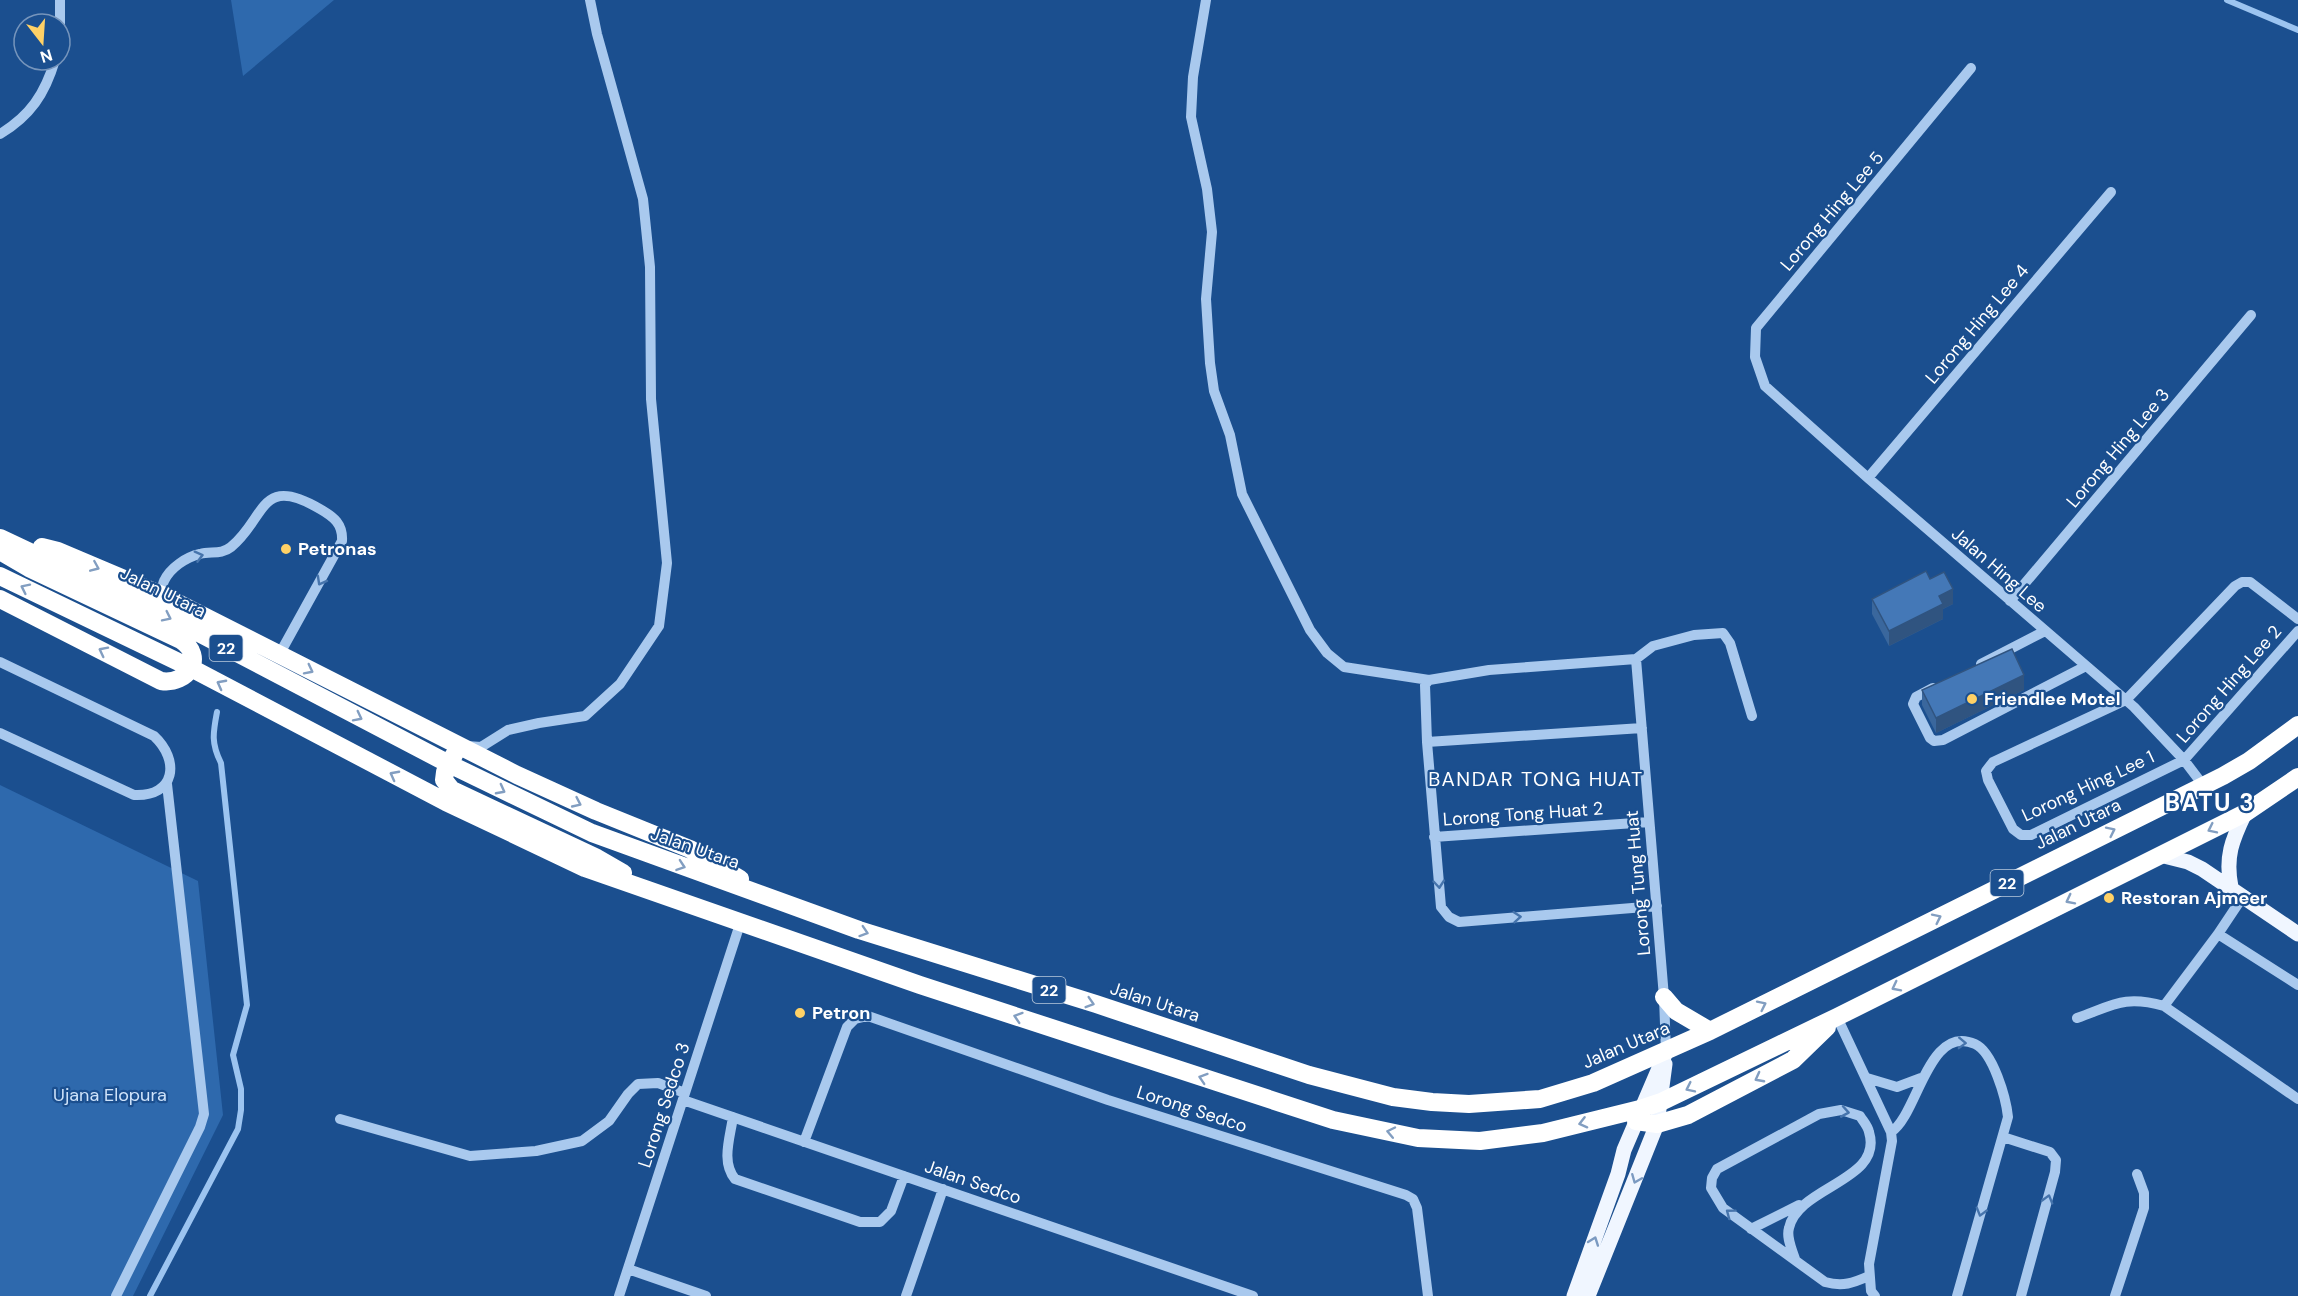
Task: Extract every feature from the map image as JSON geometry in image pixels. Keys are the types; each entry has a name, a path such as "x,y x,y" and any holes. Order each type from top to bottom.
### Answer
{"highway":[{"path":"0,537 58,551 162,595 459,746 596,811 697,853 764,894"},
{"name":"Jalan Utara","path":"0,537 176,621 449,764 592,833 859,930 1096,1004 1309,1075 1393,1097 1469,1104 1540,1099 1593,1083 1666,1052 2203,785 2249,760 2298,725"},
{"path":"0,551 29,568 181,640 190,650 193,659 191,668 182,679 171,682 161,681 0,599"},
{"name":"22","path":"0,576 191,668 495,826 585,868 920,985 1333,1120 1418,1138 1480,1141 1508,1139 1638,1115 2245,813 2298,777"},
{"path":"459,746 449,764 444,780 452,790 597,858 663,897"},
{"path":"1664,997 1676,1011 1710,1031"},
{"path":"1638,1115 1657,1124 1688,1115 1793,1060 1837,1017"}],"main road":[{"path":"2238,891 2228,872 2229,854 2245,813"},
{"path":"2160,855 2188,862 2238,891 2298,934"},
{"path":"1588,1296 1657,1124 1666,1052"},
{"path":"1574,1296 1638,1115 1666,1052"}],"street":[{"path":"459,746 481,747 508,730 585,716 620,684 658,626 667,563 651,399 650,267 643,199 597,34 590,0"},
{"path":"1206,0 1193,77 1191,117 1207,189 1212,232 1206,299 1214,391 1230,435 1242,494 1310,630 1327,653 1344,667 1429,680 1489,670 1636,659 1653,646 1694,635 1723,633 1730,643 1752,716"},
{"name":"Lorong Hing Lee 5","path":"1765,386 1755,357 1756,328 1971,68"},
{"path":"0,134 19,122 33,107 50,72"},
{"name":"Lorong Hing Lee 4","path":"1868,478 2111,192"},
{"name":"Lorong Hing Lee 3","path":"2010,601 2251,315"},
{"name":"Jalan Hing Lee","path":"1765,386 1868,478 2126,700 2184,760 2203,785"},
{"path":"162,595 163,582 179,564 200,554 221,553 231,547 261,508 272,499 285,495 319,508 333,517 340,525 342,541 279,655"},
{"name":"Lorong Hing Lee 2","path":"2126,700 2235,586 2242,582 2250,582 2298,619"},
{"path":"1966,672 2045,631"},
{"name":"Lorong Hing Lee 2","path":"2184,760 2298,631"},
{"name":"Lorong Tung Huat","path":"1636,659 1664,997 1666,1052"},
{"path":"0,662 154,736 161,743 170,764 170,776 167,784 159,792 146,796 134,795 0,733"},
{"path":"1946,682 1914,699 1914,704 1930,738 1934,741 1943,740 2086,666"},
{"path":"1429,680 1425,685 1425,697 1434,837 1441,907 1449,917 1459,922 1657,906"},
{"name":"Lorong Hing Lee 1","path":"2126,700 1993,762 1986,771 1988,780 2013,829 2021,835 2031,835 2184,760"},
{"path":"1427,742 1642,728"},
{"path":"116,1296 200,1127 204,1114 167,784"},
{"name":"Lorong Tong Huat 2","path":"1434,837 1649,822"},
{"path":"2164,1006 2218,934 2238,891"},
{"name":"Lorong Sedco 3","path":"619,1296 740,924"},
{"path":"2218,934 2298,985"},
{"path":"2077,1018 2125,1000 2142,1000 2164,1006 2298,1099"},
{"name":"Lorong Sedco","path":"804,1142 847,1027 855,1019 868,1016 1108,1100 1406,1195 1413,1199 1417,1208 1428,1296"},
{"path":"1837,1017 1891,1132 1892,1141 1869,1276 1875,1296"},
{"path":"1891,1132 1903,1121 1921,1078 1943,1049 1952,1042 1967,1041 1981,1047 1988,1055 2006,1103 2008,1118 1957,1296"},
{"path":"1867,1078 1897,1087 1921,1078"},
{"name":"Jalan Sedco","path":"340,1119 470,1156 536,1151 582,1141 609,1121 638,1084 658,1083 733,1117 1253,1296"},
{"path":"1751,1228 1805,1202 1852,1174 1862,1164 1871,1148 1869,1131 1860,1116 1841,1110 1819,1114 1717,1169 1712,1178 1711,1188 1723,1208 1826,1282 1848,1285 1869,1276"},
{"path":"733,1117 727,1153 727,1169 735,1179 860,1222 880,1221 891,1211 904,1176"},
{"path":"2003,1137 2050,1152 2056,1160 2055,1172 2021,1296"},
{"path":"2115,1296 2144,1208 2145,1193 2137,1174"},
{"path":"906,1296 943,1189"},
{"path":"1796,1259 1789,1242 1788,1229 1794,1214 1805,1202"},
{"path":"628,1269 706,1296"}],"green space":[{"path":"231,0 334,0 243,76"},
{"name":"Ujana Elopura","path":"0,785 198,881 223,1115 133,1296 0,1296"}],"building":[{"path":"1926,571 1930,579 1944,572 1953,589 1939,596 1943,604 1889,631 1872,599"},
{"path":"2012,649 2024,675 1936,718 1922,690"}],"waterway":[{"path":"2227,0 2298,30"},
{"path":"150,1296 238,1129 241,1110 241,1089 233,1055 247,1005 221,763 214,744 217,712"}],"place":[{"name":"Petronas","path":"286,549"},
{"name":"Friendlee Motel","path":"1972,699"},
{"name":"Restoran Ajmeer","path":"2109,898"},
{"name":"Petron","path":"800,1013"}],"district":[{"name":"BANDAR TONG HUAT","path":"1536,779"},
{"name":"BATU 3","path":"2210,803"}]}
